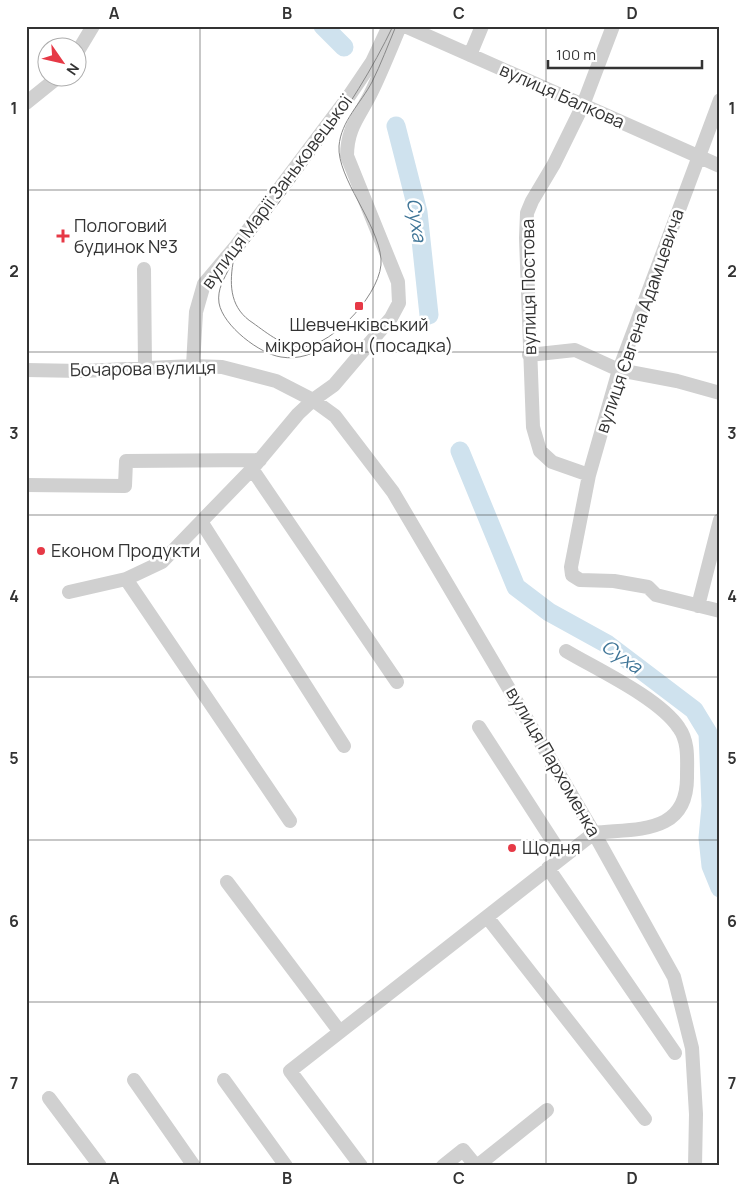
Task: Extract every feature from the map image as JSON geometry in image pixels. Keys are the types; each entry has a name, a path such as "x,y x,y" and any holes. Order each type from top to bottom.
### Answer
{"street":[{"path":"86,38 93,26"},
{"name":"вулиця Марії Заньковецької","path":"193,366 196,312 204,284 236,246 350,96 372,62 389,26"},
{"name":"вулиця Марії Заньковецької","path":"69,592 126,579 162,562 202,523 313,400 334,385 390,318 399,303 398,282 347,156 347,141 352,124 369,97 400,26"},
{"name":"вулиця Балкова","path":"405,26 720,166"},
{"path":"470,55 482,26"},
{"name":"вулиця Постова","path":"589,476 561,466 540,451 533,427 526,293 527,213 583,105 613,26"},
{"path":"26,103 45,88"},
{"name":"вулиця Євгена Адамцевича","path":"698,606 656,595 648,587 614,581 580,580 572,575 589,476 619,370 697,156 720,100"},
{"path":"144,269 145,367"},
{"path":"529,355 575,350 619,370 678,381 720,393"},
{"name":"Бочарова вулиця","path":"26,370 82,371 145,367 222,367 248,372 276,381 313,400"},
{"name":"вулиця Пархоменка","path":"313,400 335,416 393,492 594,833 674,977 692,1048 696,1114 695,1166"},
{"path":"26,485 124,486 126,461 256,464 397,682"},
{"path":"720,520 698,606 720,611"},
{"path":"202,523 344,746"},
{"path":"126,579 290,821"},
{"path":"361,1166 290,1071 594,833 656,826 669,821 677,812 687,787 686,745 680,728 647,698 566,652"},
{"path":"479,727 562,857"},
{"path":"548,868 675,1053"},
{"path":"228,882 340,1032"},
{"path":"487,917 645,1119"},
{"path":"134,1080 194,1166"},
{"path":"224,1080 286,1166"},
{"path":"49,1098 100,1166"},
{"path":"443,1166 463,1150 477,1166 547,1110"}],"waterway":[{"path":"323,26 344,47"},
{"name":"Суха","path":"396,126 418,212 429,315"},
{"name":"Суха","path":"460,451 516,587 549,612 607,644 694,710 708,733 711,806 708,838 711,866 720,888"}],"tram line":[{"path":"393,26 377,58 339,119 233,263 231,281 233,297 240,311 276,339 296,347 315,344 329,337 342,326 366,300 380,272 381,259 378,245 344,172 339,146 343,128 368,90 396,26"},
{"path":"230,267 220,289 219,303 227,321 244,338 263,351 287,358 294,358 318,351 328,344"}],"place":[{"name":"Пологовий будинок №3","path":"63,236"},
{"name":"Шевченківський мікрорайон (посадка)","path":"359,306"},
{"name":"Економ Продукти","path":"41,551"},
{"name":"Щодня","path":"512,848"}]}
